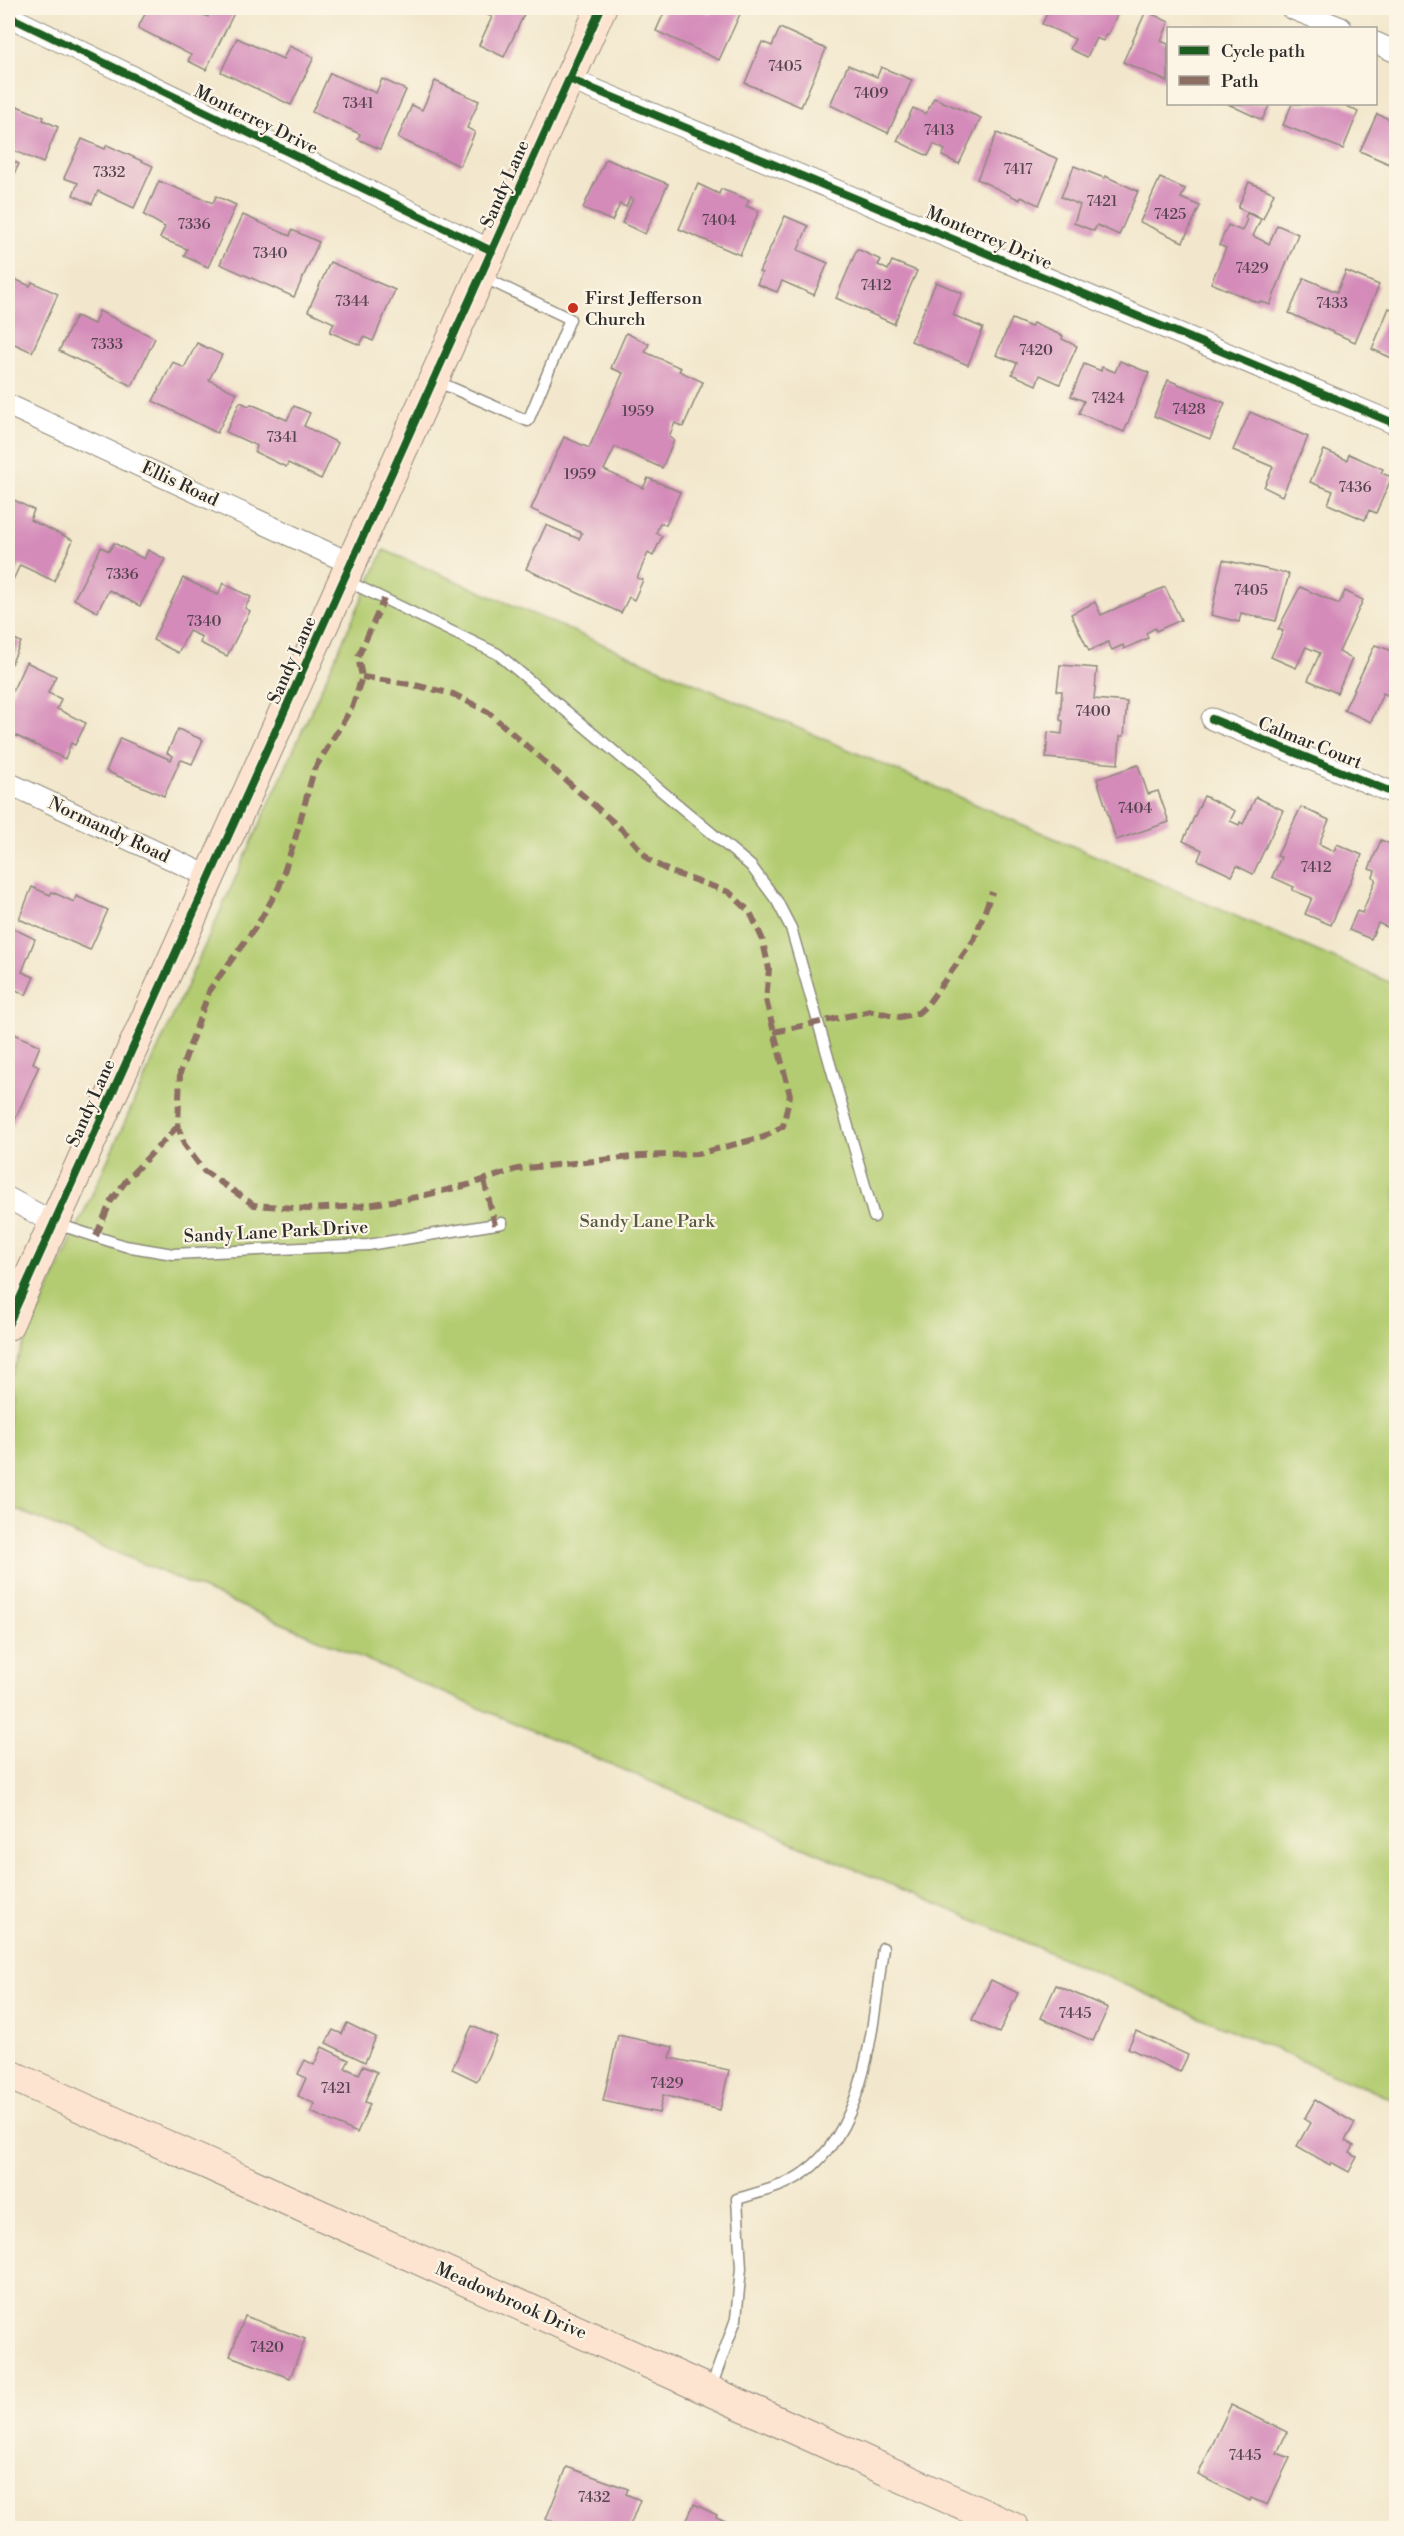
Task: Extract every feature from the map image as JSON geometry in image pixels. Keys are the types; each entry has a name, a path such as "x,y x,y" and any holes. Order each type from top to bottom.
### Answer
{"street":[{"name":"Sandy Lane","path":"8,1325 601,8"},
{"path":"1291,8 1338,27"},
{"name":"Monterrey Drive","path":"8,16 487,263"},
{"path":"1377,43 1396,52"},
{"name":"Monterrey Drive","path":"569,79 1396,424"},
{"name":"Ellis Road","path":"8,405 348,572"},
{"name":"Calmar Court","path":"1212,719 1396,794"},
{"name":"Normandy Road","path":"8,783 210,877"},
{"path":"8,1198 54,1223"},
{"name":"Meadowbrook Drive","path":"8,2074 1014,2529"}],"lane":[{"path":"434,380 528,421 570,319 487,263"},
{"path":"348,572 498,654 751,866 777,901 791,928 874,1217"},
{"name":"Sandy Lane Park Drive","path":"54,1223 125,1246 173,1254 368,1245 502,1223"},
{"path":"710,2391 736,2319 741,2268 737,2199 781,2186 804,2173 825,2154 845,2123 864,2071 883,1948"}],"green space":[{"name":"Sandy Lane Park","path":"384,550 1396,985 1396,2101 8,1506 8,1380"}],"building":[{"path":"148,8 188,8 208,17 213,8 236,9 206,70 188,61 191,55 138,28"},
{"path":"472,8 527,8 504,57 479,45 492,17"},
{"path":"666,8 697,8 710,13 712,8 731,8 741,12 719,60 656,31"},
{"path":"1050,8 1120,8 1108,35 1106,34 1103,41 1096,38 1087,57 1070,49 1075,39 1042,24"},
{"path":"1146,11 1169,22 1161,41 1167,44 1167,82 1123,62"},
{"path":"780,28 826,49 801,107 745,83 762,42 772,46"},
{"path":"237,38 283,59 289,46 314,57 291,105 221,72"},
{"path":"848,65 877,77 881,67 912,80 888,133 830,105"},
{"path":"330,73 376,93 382,79 406,90 380,149 358,139 360,134 312,112"},
{"path":"435,81 479,101 467,128 475,132 460,166 398,138 412,105 422,110"},
{"path":"934,98 981,118 959,164 942,156 945,150 934,144 928,156 897,141 913,108 926,114"},
{"path":"12,104 44,117 43,120 58,127 43,163 8,148 8,105 11,107"},
{"path":"1230,105 1270,105 1262,120"},
{"path":"1292,105 1345,105 1358,112 1343,149 1283,125"},
{"path":"1377,114 1396,122 1396,167 1360,151"},
{"path":"997,133 1058,159 1039,205 1021,197 1020,200 977,179"},
{"path":"82,139 105,149 107,145 153,166 134,208 98,191 92,204 73,195 78,183 64,178"},
{"path":"8,158 19,164 8,186"},
{"path":"606,159 668,184 645,234 622,223 633,199 630,198 626,207 620,204 612,221 583,208"},
{"path":"1074,166 1104,178 1105,176 1138,191 1119,235 1097,225 1094,231 1074,223 1080,205 1061,197"},
{"path":"1160,178 1185,189 1181,198 1200,206 1183,242 1140,222"},
{"path":"159,181 213,203 216,196 236,205 208,267 184,256 187,249 160,238 165,227 144,215"},
{"path":"1249,182 1274,193 1263,219 1238,208"},
{"path":"698,184 719,194 721,189 749,200 746,206 759,211 740,255 679,229"},
{"path":"1247,213 1261,219 1253,236 1269,244 1277,225 1298,234 1270,305 1260,301 1259,303 1211,283 1226,248 1219,245 1228,225 1242,231"},
{"path":"243,215 290,236 292,230 319,242 294,297 220,264"},
{"path":"785,216 808,226 798,250 828,263 814,295 782,281 777,292 757,284 762,273 759,272"},
{"path":"857,249 881,260 878,265 888,270 892,261 917,271 894,324 836,298"},
{"path":"330,262 395,290 373,341 364,337 360,345 330,332 334,323 308,311"},
{"path":"1346,271 1379,285 1355,342 1289,313 1304,278 1337,292"},
{"path":"12,278 30,286 32,282 58,294 32,352 8,341 8,287"},
{"path":"936,282 962,293 953,315 983,328 968,365 911,341"},
{"path":"1389,308 1396,311 1396,360 1372,349"},
{"path":"99,311 155,338 132,386 59,351 76,316 94,324"},
{"path":"1012,319 1031,327 1033,323 1063,336 1062,339 1077,346 1060,384 1040,375 1036,385 1012,374 1017,363 996,355"},
{"path":"626,333 649,344 645,352 681,368 679,371 703,382 683,427 675,423 669,437 674,440 662,468 615,447 604,470 643,488 648,478 680,492 666,525 660,523 656,533 662,536 653,556 648,553 637,578 643,580 634,600 629,597 621,613 526,569 546,525 579,539 582,533 531,509 564,437 589,448 623,373 611,368"},
{"path":"197,343 222,355 209,380 237,393 217,433 153,401 173,362 184,368"},
{"path":"1120,361 1149,373 1124,432 1079,413 1084,401 1071,396 1084,364 1101,371 1102,367 1115,372"},
{"path":"1168,380 1225,403 1210,439 1154,416"},
{"path":"240,402 249,406 251,404 287,420 294,406 310,413 304,426 338,443 321,479 288,463 286,467 255,452 257,446 226,432"},
{"path":"1250,412 1308,437 1282,496 1264,487 1273,467 1233,450"},
{"path":"1324,450 1347,460 1349,454 1383,469 1381,473 1392,477 1376,513 1369,510 1365,520 1328,504 1333,491 1310,482"},
{"path":"8,497 34,510 30,520 73,540 54,581 20,565 13,580 8,577"},
{"path":"114,543 144,559 148,550 165,559 140,606 109,590 97,612 74,599 101,547 109,551"},
{"path":"1223,560 1289,574 1276,621 1241,613 1239,622 1211,615"},
{"path":"183,578 218,595 223,583 251,597 245,608 250,611 227,656 200,643 202,637 189,631 178,653 153,640"},
{"path":"1165,587 1181,620 1156,631 1155,628 1146,633 1148,638 1124,649 1123,645 1112,650 1108,642 1089,651 1071,614 1095,602 1101,615"},
{"path":"1300,587 1339,604 1345,591 1363,600 1339,652 1352,659 1337,693 1308,680 1320,653 1306,647 1296,668 1271,657 1283,631 1278,629"},
{"path":"8,636 21,642 8,671"},
{"path":"1375,645 1396,652 1396,699 1383,693 1371,722 1344,710"},
{"path":"26,662 56,676 48,693 61,699 57,709 86,723 75,745 71,743 65,759 8,732 8,701"},
{"path":"1060,665 1097,668 1094,699 1127,702 1124,736 1120,736 1118,764 1046,758 1048,732 1062,734 1063,721 1060,720 1062,691 1057,691"},
{"path":"178,729 203,740 192,764 180,761 164,796 106,771 120,738 171,760 173,756 167,753"},
{"path":"1138,765 1148,794 1158,791 1169,822 1116,840 1097,779"},
{"path":"1204,796 1235,811 1230,821 1239,825 1240,822 1243,824 1256,797 1283,810 1253,874 1237,866 1232,876 1198,860 1202,850 1183,841"},
{"path":"1301,807 1329,820 1319,844 1334,851 1337,844 1362,855 1331,925 1305,914 1312,898 1292,890 1294,887 1272,877 1281,857 1277,856"},
{"path":"1381,840 1396,847 1396,931 1378,923 1371,939 1349,930 1357,911 1362,913 1376,879 1373,877 1375,871 1369,869"},
{"path":"32,887 50,895 52,892 74,902 76,896 108,910 90,950 19,919"},
{"path":"8,926 35,939 22,972 34,977 26,995 8,986"},
{"path":"8,1031 40,1046 33,1063 39,1066 8,1135"},
{"path":"991,1980 1018,1993 999,2033 972,2020"},
{"path":"1056,1985 1108,2008 1093,2041 1041,2018"},
{"path":"347,2023 376,2037 365,2062 326,2043 333,2030 342,2034"},
{"path":"472,2026 497,2037 477,2081 452,2069"},
{"path":"1136,2031 1188,2055 1180,2072 1128,2048"},
{"path":"618,2035 673,2047 670,2058 729,2070 720,2110 663,2095 659,2113 603,2101"},
{"path":"322,2047 349,2060 345,2068 359,2074 363,2066 377,2072 365,2102 370,2104 357,2133 311,2112 315,2104 298,2096 306,2078 298,2074 305,2060 314,2065"},
{"path":"1315,2100 1355,2123 1345,2141 1354,2146 1350,2153 1357,2157 1349,2172 1331,2162 1330,2165 1297,2146 1310,2123 1304,2119"},
{"path":"245,2316 305,2339 290,2378 230,2356"},
{"path":"1231,2405 1287,2432 1277,2453 1290,2458 1267,2505 1251,2498 1250,2501 1198,2475"},
{"path":"567,2467 628,2489 626,2494 640,2500 629,2528 570,2528 546,2519"},
{"path":"694,2504 717,2515 716,2517 741,2528 683,2528"}],"marked path":[{"path":"362,677 410,684 453,694 488,712 628,835 649,860 671,872 729,892 750,912 762,938 769,969 766,1000 790,1095 783,1126 764,1137 697,1154 641,1156 517,1169 468,1185 417,1197 361,1206 307,1209 254,1205 204,1171 184,1144 178,1126 180,1073 210,989 258,924 279,887 314,770 352,707 362,677 358,657 384,599"},
{"path":"774,1032 871,1011 900,1017 918,1013 927,1005 974,940 992,892"},
{"path":"96,1236 111,1201 129,1177 178,1126"},
{"path":"484,1180 495,1225"}],"cycle path":[{"path":"8,1325 601,8"},
{"path":"8,16 492,251"},
{"path":"569,79 1396,424"},
{"path":"1212,719 1396,794"}],"place":[{"name":"First Jefferson Church","path":"573,308"}]}
